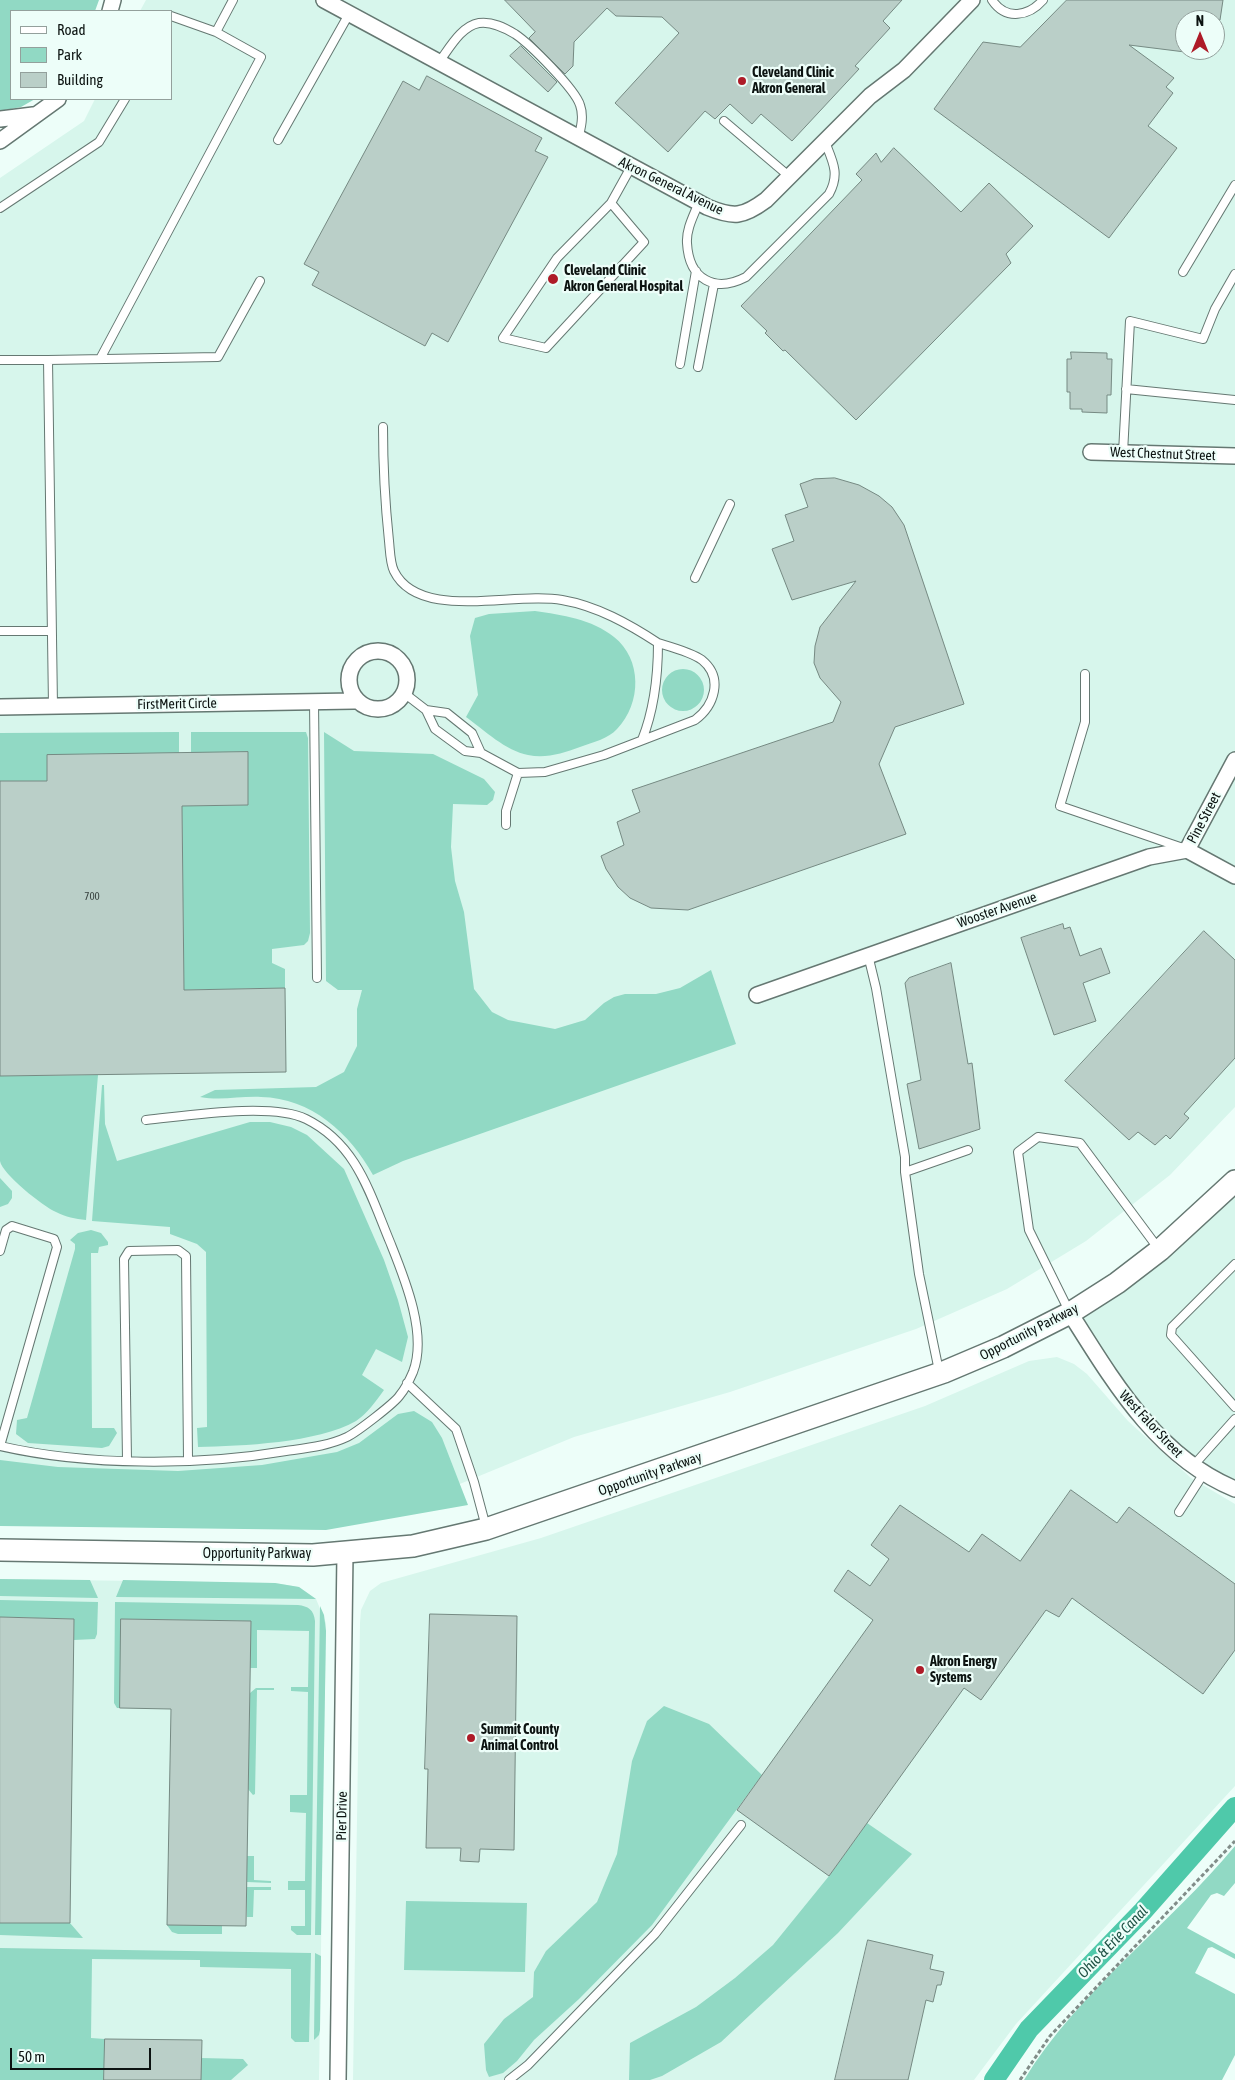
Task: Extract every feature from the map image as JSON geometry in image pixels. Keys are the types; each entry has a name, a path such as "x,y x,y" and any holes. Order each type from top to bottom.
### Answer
{"main road":[{"name":"Opportunity Parkway","path":"0,1550 313,1555 412,1546 486,1529 939,1373 1003,1347 1070,1313 1117,1283 1160,1250 1235,1181"}],"street":[{"name":"Akron General Avenue","path":"324,0 578,139 698,202 722,213 742,214 751,211 766,200 870,96 904,70 972,0"},
{"path":"0,141 57,100"},
{"path":"0,119 37,114"},
{"name":"West Chestnut Street","path":"1090,452 1235,456"},
{"path":"354,701 348,681 349,672 361,656 369,652 379,651 397,658 407,674 404,694"},
{"name":"FirstMerit Circle","path":"0,707 354,701 371,709 381,710 399,701 404,694"},
{"name":"Pine Street","path":"1188,850 1235,760"},
{"path":"1188,850 1235,876"},
{"name":"Wooster Avenue","path":"757,995 1149,856 1188,850"},
{"name":"West Falor Street","path":"1070,1313 1116,1386 1135,1410 1177,1454 1198,1470 1235,1490"},
{"name":"Pier Drive","path":"338,2080 345,1553"}],"lane":[{"path":"216,32 233,0"},
{"path":"992,0 995,5 1012,14 1023,14 1036,8 1043,0"},
{"path":"278,140 349,14"},
{"path":"100,359 261,57 216,32 172,16"},
{"path":"439,62 456,38 471,27 478,23 501,26 517,35 574,92 581,106 582,117 578,139"},
{"path":"0,208 99,142 124,100"},
{"path":"724,121 790,177"},
{"path":"698,202 688,229 687,244 690,260 702,279 714,284 732,285 746,278 829,194 835,183 836,170 824,142"},
{"path":"611,204 644,242 546,348 504,338 557,258 611,204 631,167"},
{"path":"1183,272 1235,185"},
{"path":"680,364 693,300 696,271"},
{"path":"1123,453 1130,321 1203,339 1215,309 1235,274"},
{"path":"0,360 218,357 260,281"},
{"path":"698,368 714,284"},
{"path":"48,360 53,706"},
{"path":"1126,390 1235,400"},
{"path":"383,427 384,495 393,570 404,587 425,597 449,602 525,596 562,600 624,621 658,643 702,660 714,676 716,686 707,711 695,720 604,755 545,772 518,773 481,753 465,751 435,729 426,710"},
{"path":"695,578 730,504"},
{"path":"0,631 51,630"},
{"path":"642,740 650,720 656,683 658,643"},
{"path":"1085,674 1085,722 1060,806 1188,850"},
{"path":"404,694 426,710 447,713 472,734 481,753"},
{"path":"314,701 317,978"},
{"path":"506,825 506,811 518,773"},
{"path":"868,955 876,988 896,1101 905,1157 905,1172 919,1274 939,1373"},
{"path":"0,1251 6,1230 12,1226 54,1239 57,1247 0,1446 69,1457 127,1460 188,1460 256,1456 326,1445 350,1436 400,1397 414,1370 418,1330 404,1279 360,1168 334,1136 305,1118 263,1110 146,1120"},
{"path":"1070,1313 1029,1230 1018,1152 1038,1137 1080,1143 1160,1250"},
{"path":"905,1172 968,1150"},
{"path":"127,1460 124,1259 129,1251 178,1250 186,1256 188,1460"},
{"path":"1235,1264 1172,1327 1171,1335 1235,1407"},
{"path":"407,1383 456,1429 474,1482 486,1529"},
{"path":"1179,1512 1198,1470 1235,1419"},
{"path":"509,2080 528,2065 655,1934 741,1826"}],"path":[{"path":"1020,2080 1056,2030 1235,1841"}],"shaded area":[{"path":"146,0 1235,0 1235,1107 1170,1175 1086,1241 1007,1289 916,1329 730,1392 574,1437 416,1502 0,1505 0,178 84,121 94,100 172,100 172,10 141,10"},
{"path":"1235,1186 1235,1482 1209,1471 1152,1422 1124,1389 1079,1315"},
{"path":"1057,1357 1074,1364 1087,1374 1128,1421 1191,1478 1235,1504 1235,1786 1016,2024 974,2080 353,2080 360,1623 361,1610 370,1591 381,1583 541,1538 925,1406 1029,1361"},
{"path":"0,1579 275,1583 299,1587 316,1599 326,1623 319,2080 0,2080"}],"green space":[{"path":"0,0 99,0 95,10 10,10 10,100 33,100 21,107 0,111"},
{"path":"535,611 576,619 605,631 623,646 630,657 634,669 635,682 631,707 617,729 600,740 554,755 535,756 520,753 496,739 466,717 478,695 470,636 475,618 489,614"},
{"path":"683,669 698,675 704,690 698,705 683,711 668,705 662,690 668,675"},
{"path":"179,732 179,753 47,755 47,781 0,782 0,733"},
{"path":"191,732 306,732 308,738 310,933 308,941 304,945 272,949 272,963 285,969 285,988 184,990 182,806 248,805 248,752 191,753"},
{"path":"324,732 354,751 433,754 484,779 495,792 493,800 487,805 453,804 451,847 455,881 464,912 474,989 492,1012 508,1020 555,1029 585,1020 604,1003 614,997 625,994 656,994 680,988 711,970 736,1044 403,1161 373,1175 353,1145 341,1132 312,1111 279,1099 253,1097 215,1099 200,1097 215,1090 316,1087 344,1072 357,1046 357,1009 362,990 338,990 326,981"},
{"path":"98,1075 86,1220 60,1214 50,1209 24,1190 2,1167 0,1161 0,1076"},
{"path":"102,1085 104,1085 105,1124 117,1161 250,1122 270,1122 291,1127 307,1135 344,1169 384,1260 408,1337 402,1362 376,1349 362,1375 384,1390 360,1418 340,1428 300,1439 236,1446 198,1447 197,1428 207,1427 206,1252 197,1244 170,1234 170,1227 92,1221"},
{"path":"0,1178 12,1191 12,1198 8,1204 0,1207"},
{"path":"91,1230 101,1233 108,1242 108,1245 99,1247 98,1253 91,1253 92,1428 114,1428 117,1433 109,1446 102,1448 28,1443 16,1434 17,1420 27,1418 75,1249 75,1244 70,1240 78,1233"},
{"path":"414,1411 432,1422 442,1438 468,1505 326,1530 0,1526 0,1460 58,1467 178,1471 262,1465 337,1452 359,1443 398,1414"},
{"path":"0,1579 90,1580 98,1598 0,1596"},
{"path":"123,1580 275,1583 299,1587 316,1599 116,1597"},
{"path":"0,1600 98,1602 97,1634 95,1639 74,1640 74,1619 0,1617"},
{"path":"115,1602 298,1605 305,1606 312,1611 315,1621 311,1935 297,1935 291,1930 291,1926 305,1926 305,1890 288,1890 288,1881 305,1881 306,1813 290,1812 290,1795 307,1795 308,1692 291,1691 291,1687 308,1687 309,1631 257,1630 257,1668 250,1668 250,1621 121,1619 120,1708 117,1708 114,1703"},
{"path":"320,1606 324,1615 326,1631 321,1935 315,1935"},
{"path":"256,1688 274,1688 274,1690 257,1690 255,1794 253,1795 248,1789 250,1693"},
{"path":"664,1706 709,1724 762,1775 652,1925 579,1999 534,2040 517,2061 503,2073 489,2077 486,2070 484,2044 504,2019 533,1997 534,1972 546,1951 597,1902 617,1854 632,1761 647,1721"},
{"path":"867,1823 912,1854 838,1933 721,2042 662,2076 650,2080 629,2080 630,2043 696,2007 735,1978 773,1945 829,1876"},
{"path":"1235,1846 1235,1883 1224,1896 1217,1893 1211,1895 1187,1928 1235,1954 1235,1959 1212,1947 1208,1948 1195,1973 1235,1994 1235,2055 1222,2080 1024,2080 1070,2017 1182,1904"},
{"path":"247,1856 254,1856 254,1880 271,1881 271,1883 247,1882"},
{"path":"247,1887 271,1887 271,1890 254,1890 253,1917 247,1917"},
{"path":"406,1901 527,1903 525,1972 404,1970"},
{"path":"0,1923 70,1923 83,1938 0,1935"},
{"path":"167,1925 222,1925 222,1934 178,1934 172,1932"},
{"path":"0,1948 311,1953 309,2042 295,2042 291,2038 291,1969 200,1967 200,1960 92,1959 91,2038 105,2039 104,2080 0,2080"},
{"path":"315,1953 321,1956 320,2030 319,2035 314,2040"},
{"path":"201,2058 243,2059 248,2065 231,2080 201,2080"}],"building":[{"name":"Cleveland Clinic Akron General","path":"505,0 902,0 883,21 890,28 855,66 859,69 792,141 761,114 752,124 730,104 715,119 705,111 668,152 615,103 679,33 662,17 616,16 607,8 574,42 573,66 565,74 529,38 535,32"},
{"path":"1067,0 1223,0 1222,10 1175,10 1175,51 1129,45 1174,78 1166,87 1173,93 1148,126 1177,148 1109,238 934,109 983,42 1020,47"},
{"path":"521,46 557,82 548,92 510,56"},
{"path":"427,76 542,138 535,151 548,157 448,342 432,333 425,346 312,285 319,272 304,264 403,81 419,90"},
{"path":"894,148 961,212 989,183 1033,226 1006,254 1011,263 856,420 785,350 783,351 765,333 767,331 741,306 862,180 856,174 876,153 881,162"},
{"path":"1071,352 1107,353 1107,359 1112,359 1111,395 1107,395 1107,413 1082,412 1082,409 1070,409 1070,392 1067,392 1067,359 1071,359"},
{"path":"835,478 859,485 879,496 892,507 904,525 964,704 895,727 879,764 906,834 688,910 651,908 630,898 618,887 606,869 601,856 624,845 617,822 640,812 632,790 833,722 841,702 820,678 814,663 815,646 820,627 856,581 792,600 772,549 794,541 785,515 808,507 800,484 814,479"},
{"path":"248,752 248,805 182,806 184,990 285,988 286,1072 0,1076 0,781 47,781 47,755"},
{"path":"1063,924 1064,929 1070,927 1080,956 1101,948 1110,973 1083,983 1096,1021 1054,1035 1021,938"},
{"path":"1204,931 1235,960 1235,1058 1184,1114 1189,1118 1170,1139 1166,1135 1155,1145 1138,1132 1129,1140 1065,1081"},
{"path":"951,963 968,1064 972,1063 980,1129 919,1149 907,1084 921,1080 905,983 909,978"},
{"name":"Akron Energy Systems","path":"1071,1490 1117,1523 1129,1507 1235,1584 1235,1650 1203,1694 1072,1598 1059,1617 1046,1610 981,1700 964,1688 829,1876 737,1810 873,1620 834,1591 848,1570 870,1586 889,1559 871,1545 900,1505 969,1552 982,1534 1020,1561"},
{"name":"Summit County Animal Control","path":"430,1614 517,1616 514,1850 480,1849 479,1862 460,1861 461,1848 426,1848 428,1769 425,1769"},
{"path":"0,1617 74,1619 70,1923 0,1923"},
{"path":"121,1619 251,1621 246,1926 167,1925 171,1709 120,1708"},
{"path":"868,1940 933,1955 930,1969 944,1972 941,1985 937,1985 933,2002 926,2000 908,2080 835,2080"},
{"path":"105,2039 202,2040 201,2080 104,2080"}],"waterway":[{"name":"Ohio & Erie Canal","path":"994,2080 1029,2029 1143,1911 1235,1807"}],"place":[{"name":"Cleveland Clinic Akron General","path":"742,81"},
{"name":"Cleveland Clinic Akron General Hospital","path":"553,279"},
{"name":"Akron Energy Systems","path":"920,1670"},
{"name":"Summit County Animal Control","path":"471,1738"}]}
